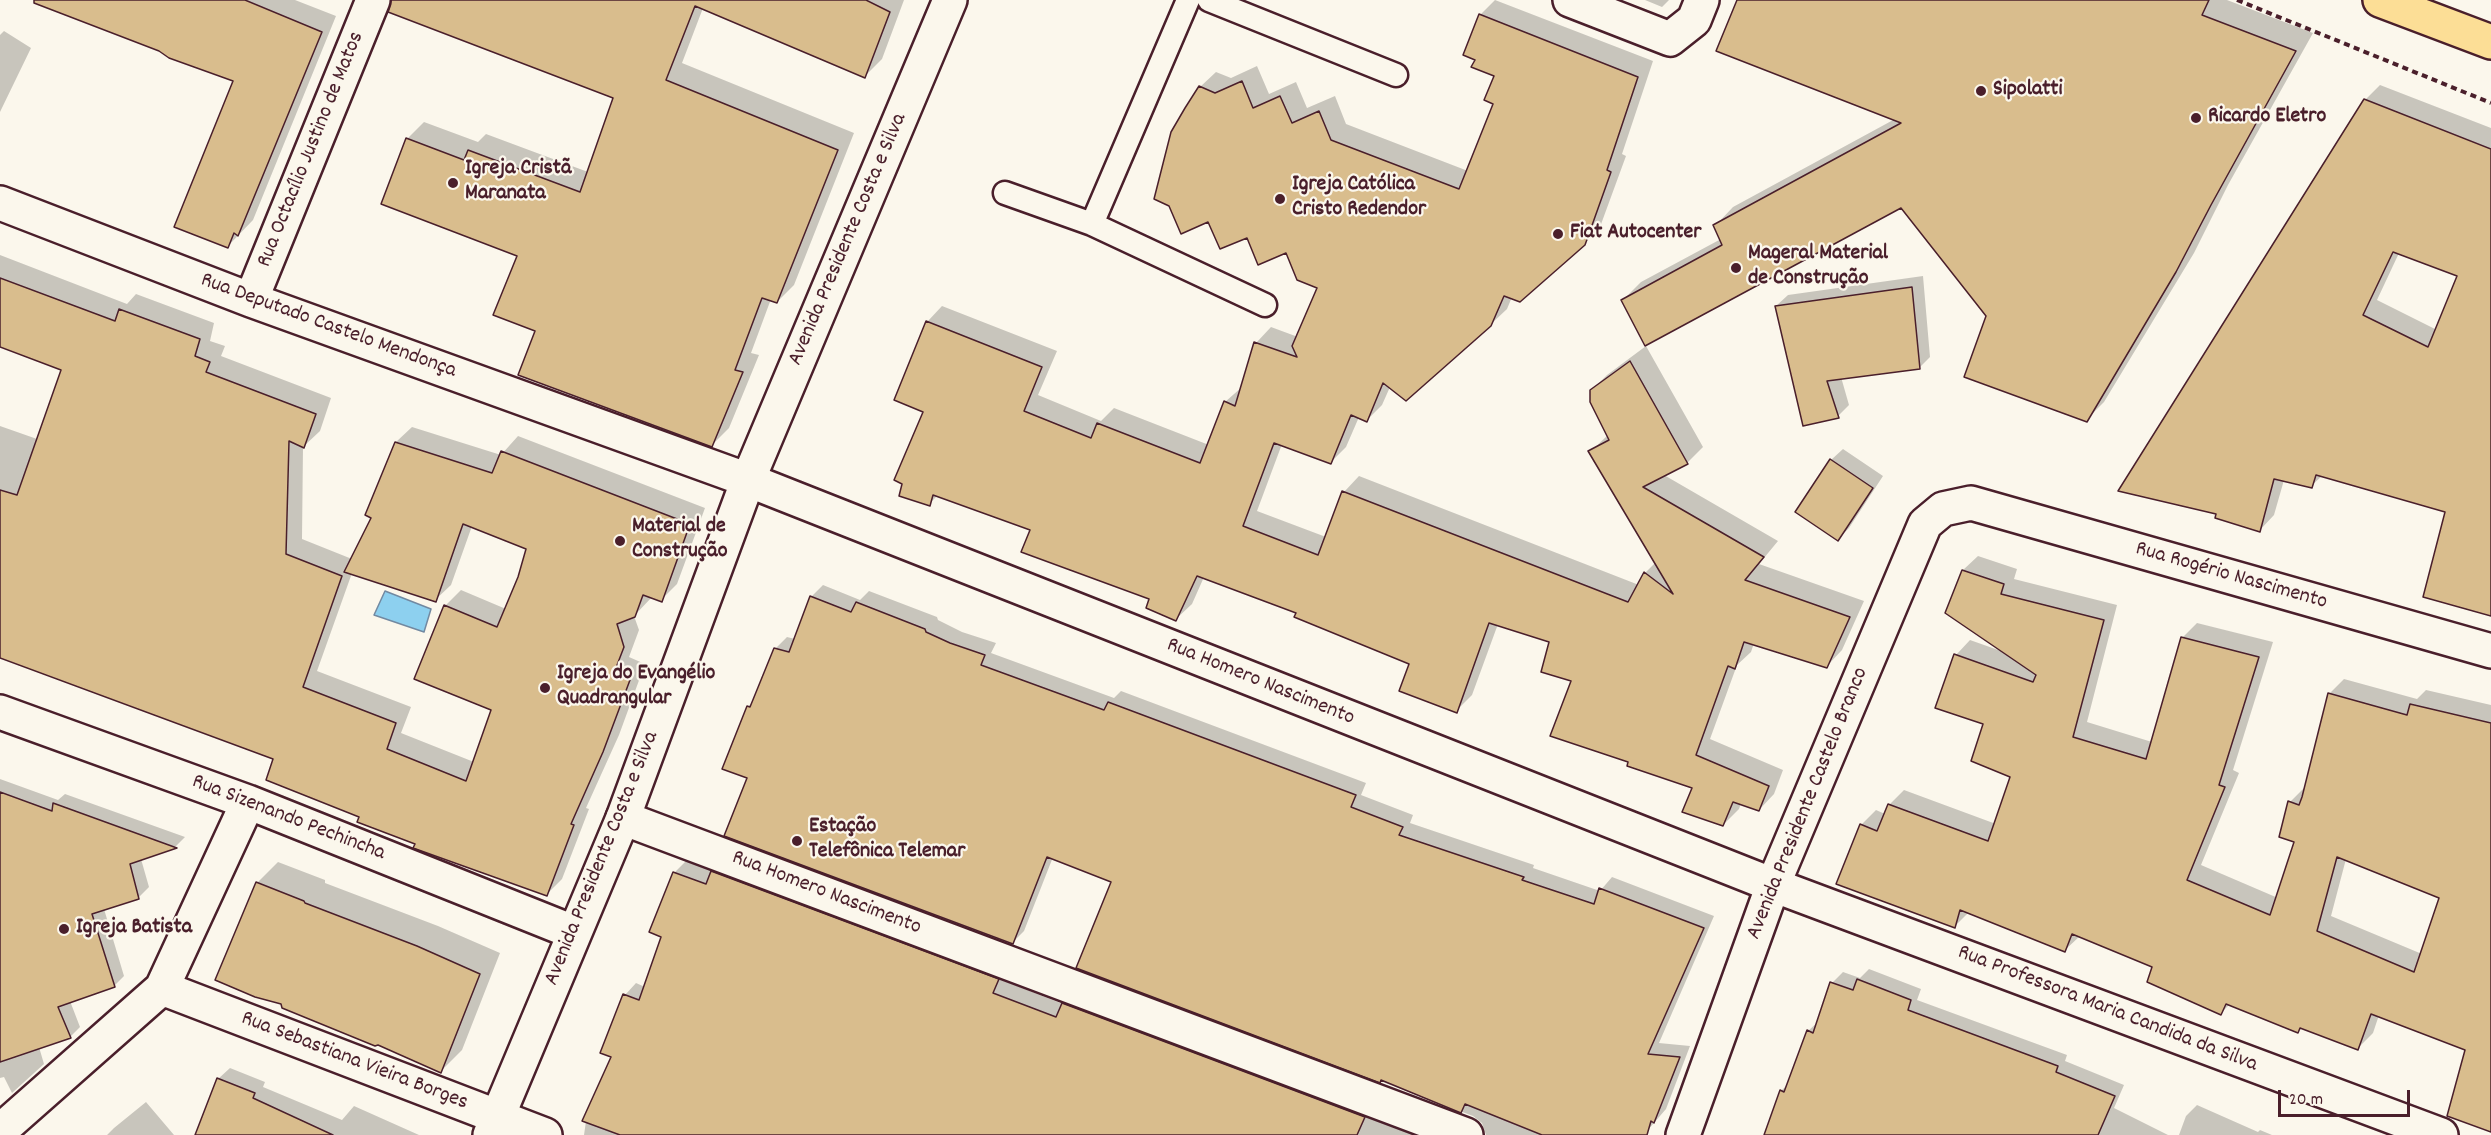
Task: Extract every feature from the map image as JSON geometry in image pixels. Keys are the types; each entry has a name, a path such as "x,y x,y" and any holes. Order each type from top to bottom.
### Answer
{"main road":[{"path":"2380,0 2491,42"}],"street":[{"name":"Rua Octacílio Justino de Matos","path":"251,300 373,0"},
{"name":"Avenida Presidente Costa e Silva","path":"493,1126 623,818 748,480 950,0"},
{"path":"1570,0 1670,39 1694,20 1702,0"},
{"name":"Rua Deputado Castelo Mendonça","path":"0,204 251,300 748,480"},
{"name":"Rua Homero Nascimento","path":"748,480 1773,885"},
{"name":"Avenida Presidente Castelo Branco","path":"1683,1135 1773,885 1925,524 1943,509 1971,503"},
{"name":"Rua Rogério Nascimento","path":"1971,503 2491,651"},
{"name":"Rua Sizenando Pechincha","path":"0,712 248,802 573,932"},
{"path":"0,1131 162,988 248,802"},
{"name":"Rua Homero Nascimento","path":"623,818 1466,1135"},
{"name":"Rua Professora Maria Candida da Silva","path":"1773,885 2441,1135"},
{"name":"Rua Sebastiana Vieira Borges","path":"162,988 493,1126 545,1135"}],"lane":[{"path":"1092,224 1188,0"},
{"path":"1209,0 1396,75"},
{"path":"1005,193 1092,224 1265,305"}],"path":[{"path":"2237,0 2491,103"}],"water":[{"path":"385,591 431,609 424,632 374,615"}],"building":[{"path":"34,0 245,0 322,32 238,236 234,233 228,248 174,227 233,81 169,58 159,51 34,3"},
{"path":"391,0 866,0 890,12 865,78 695,6 666,80 838,150 777,303 762,298 735,370 743,372 712,447 518,375 535,331 493,315 517,256 381,204 406,138 464,160 468,150 580,192 613,98 388,12"},
{"path":"1737,0 2209,0 2202,15 2296,51 2176,272 2087,422 1964,377 1986,316 1901,208 1645,346 1621,300 1722,245 1713,225 1901,123 1716,51"},
{"path":"1479,14 1638,77 1607,170 1611,172 1585,245 1520,302 1504,296 1491,326 1406,401 1383,383 1367,422 1351,415 1331,464 1274,443 1243,526 1318,555 1342,491 1628,602 1644,572 1673,594 1588,451 1609,440 1590,402 1590,390 1630,361 1688,464 1643,487 1764,557 1745,580 1850,617 1827,668 1744,642 1735,669 1728,666 1696,755 1769,786 1759,811 1733,802 1723,826 1682,812 1692,788 1627,766 1628,762 1550,736 1571,681 1541,672 1549,642 1489,623 1457,713 1399,691 1409,664 1294,617 1296,613 1197,576 1176,621 1146,608 1149,599 1021,552 1030,530 933,495 930,506 899,496 902,484 894,480 923,412 894,400 926,321 1042,367 1024,411 1091,438 1097,423 1200,463 1224,401 1235,406 1254,342 1297,357 1292,346 1317,288 1297,280 1286,253 1258,265 1247,238 1220,249 1208,222 1181,234 1169,206 1154,199 1171,132 1185,108 1199,86 1215,93 1242,81 1253,108 1280,96 1292,123 1319,111 1331,140 1459,189 1493,104 1484,100 1494,76 1471,67 1475,60 1463,55"},
{"path":"2364,99 2491,149 2491,616 2423,597 2445,512 2316,475 2312,488 2274,479 2260,532 2215,518 2216,514 2118,491","holes":["2393,252 2457,276 2428,347 2363,315"]},
{"path":"0,278 115,321 119,309 200,339 195,356 210,362 206,372 316,414 304,448 289,441 286,554 342,576 303,687 396,723 387,749 466,781 491,710 414,679 444,605 497,627 518,577 526,549 463,524 436,602 344,572 371,518 365,515 395,442 492,473 501,451 690,524 662,602 643,595 635,617 617,624 624,647 614,673 630,680 603,752 571,824 574,825 547,896 413,848 415,844 357,822 359,817 266,780 273,759 0,658 0,490 17,495 61,370 0,347"},
{"path":"1912,287 1920,369 1827,381 1839,418 1803,426 1775,306"},
{"path":"1830,459 1873,488 1838,541 1795,512"},
{"path":"1962,570 2004,584 2001,594 2104,620 2073,737 2146,759 2181,637 2259,657 2219,785 2225,787 2187,880 2270,915 2294,842 2279,837 2288,801 2299,805 2302,797 2328,693 2407,715 2410,704 2491,723 2491,1132 2447,1116 2465,1050 2371,1014 2358,1050 2300,1028 2298,1033 2226,1004 2221,1015 2147,982 2152,967 2072,934 2065,952 1960,910 1955,928 1836,884 1860,824 1877,831 1888,804 1988,841 2010,777 1971,761 1983,724 1935,708 1954,654 2033,682 2036,675 1945,613","holes":["2337,857 2439,898 2414,972 2317,931"]},
{"path":"810,596 851,612 856,602 925,629 926,632 950,643 985,655 981,665 1104,710 1108,702 1356,795 1351,807 1403,827 1399,835 1524,877 1522,880 1594,904 1599,888 1704,928 1648,1054 1680,1057 1647,1135 1542,1135 1465,1104 1461,1113 1381,1080 1380,1083 1076,968 1111,882 1047,857 1013,944 724,836 747,778 722,769 747,706 750,707 774,648 789,652"},
{"path":"0,792 52,811 53,803 177,848 130,864 139,899 92,914 115,987 58,1007 71,1038 0,1062"},
{"path":"711,871 999,979 993,993 1056,1017 1062,1003 1365,1117 1357,1135 620,1135 582,1121 611,1057 600,1053 623,994 639,1000 661,937 649,932 673,872 706,884"},
{"path":"256,882 417,946 480,974 441,1073 378,1045 375,1046 282,1008 281,1004 255,997 215,980"},
{"path":"1857,979 1911,1000 1908,1010 2058,1066 2056,1072 2115,1096 2098,1135 1764,1135 1780,1090 1784,1092 1807,1030 1813,1033 1830,982 1853,990"},
{"path":"217,1078 255,1093 253,1098 333,1135 195,1135"}],"place":[{"name":"Sipolatti","path":"1981,91"},
{"name":"Ricardo Eletro","path":"2196,118"},
{"name":"Igreja Cristã Maranata","path":"453,183"},
{"name":"Igreja Católica Cristo Redendor","path":"1280,199"},
{"name":"Fiat Autocenter","path":"1558,234"},
{"name":"Mageral Material de Construção","path":"1736,268"},
{"name":"Material de Construção","path":"620,541"},
{"name":"Igreja do Evangélio Quadrangular","path":"545,688"},
{"name":"Estação Telefônica Telemar","path":"797,841"},
{"name":"Igreja Batista","path":"64,929"}]}
